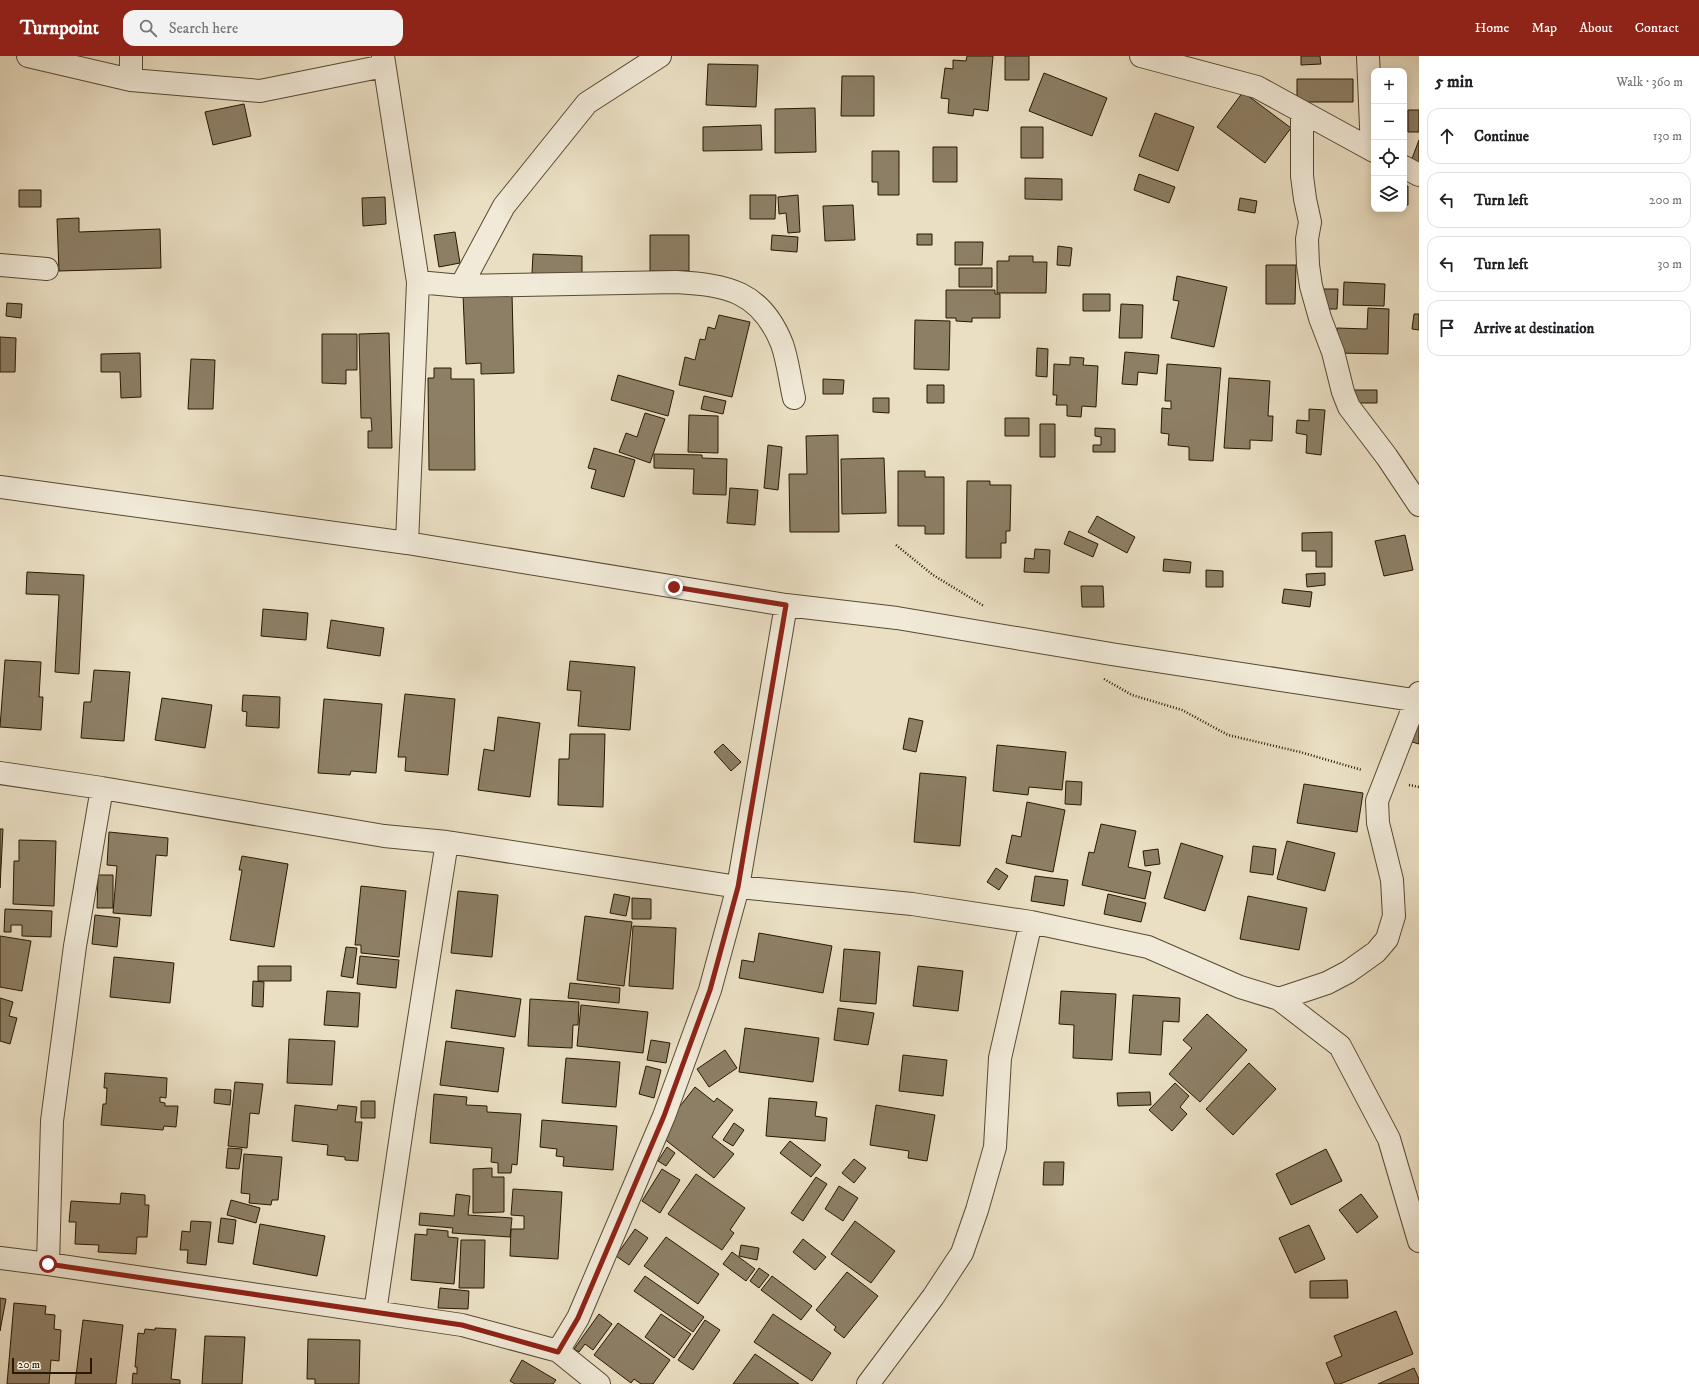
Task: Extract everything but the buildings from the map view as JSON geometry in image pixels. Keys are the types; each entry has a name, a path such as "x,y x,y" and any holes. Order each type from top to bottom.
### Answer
{"street":[{"path":"28,56 130,80 260,91 384,61 418,282 407,543"},
{"path":"130,80 131,56"},
{"path":"461,286 504,206 587,103 636,63 660,56"},
{"path":"1141,56 1257,87 1371,150"},
{"path":"1368,56 1372,140"},
{"path":"1302,112 1302,176 1304,199 1310,222 1307,239 1308,265 1311,286 1320,318 1333,352 1343,392 1349,407 1387,457 1419,506"},
{"path":"1407,169 1419,175"},
{"path":"0,264 47,269"},
{"path":"418,282 461,286 676,282 709,284 741,294 766,314 782,345 794,398"},
{"path":"0,487 407,543 786,605 898,618 1119,655 1418,698 1376,800 1378,823 1392,880 1394,916 1387,939 1376,952 1348,972 1327,983 1279,999"},
{"path":"558,1352 578,1318 664,1116 710,990 738,887 786,605"},
{"path":"0,773 102,788 384,836 447,842 738,887 912,904 1031,922 1148,947 1240,987 1279,999 1340,1046 1388,1139 1419,1241"},
{"path":"48,1264 52,1121 75,946 102,788"},
{"path":"375,1312 447,842"},
{"path":"868,1384 934,1297 962,1253 978,1210 995,1147 1000,1058 1031,922"},
{"path":"0,1258 462,1325 558,1352 599,1384"}],"route":[{"path":"48,1264 462,1325 558,1352 578,1318 664,1116 710,990 738,887 786,605 674,587"}]}
